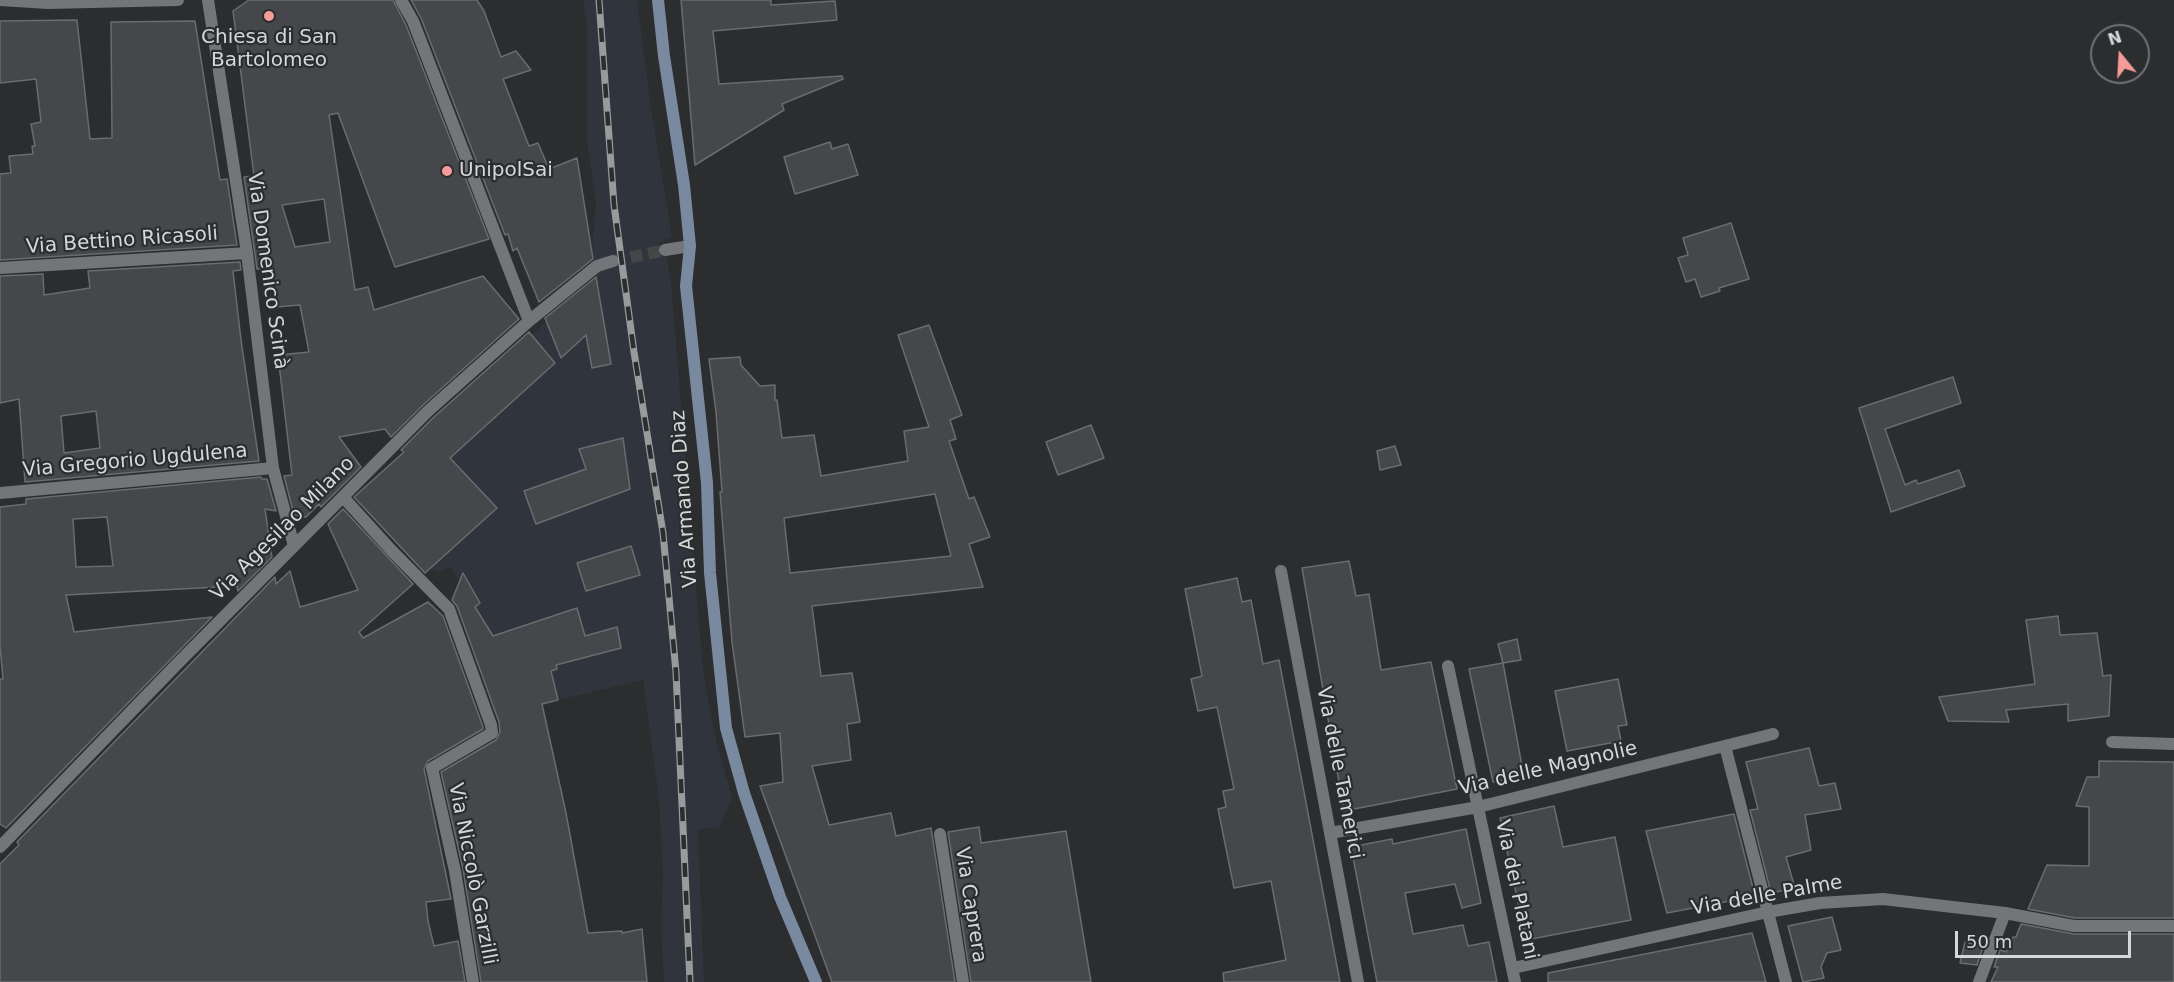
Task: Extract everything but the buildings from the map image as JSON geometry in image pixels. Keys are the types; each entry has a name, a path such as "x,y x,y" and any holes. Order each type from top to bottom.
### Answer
{"street":[{"path":"0,0 48,3 178,0"},
{"name":"Via Domenico Scinà","path":"208,0 247,253 273,468 294,546"},
{"path":"401,0 413,21 529,321"},
{"name":"Via Armando Diaz","path":"658,0 664,56 684,185 690,246 686,286 707,483 710,573 726,728 744,793 780,897 816,982"},
{"path":"665,250 690,246"},
{"name":"Via Bettino Ricasoli","path":"0,268 247,253"},
{"name":"Via Agesilao Milano","path":"0,848 428,411 529,321 597,266 613,261"},
{"name":"Via Gregorio Ugdulena","path":"0,493 273,468"},
{"name":"Via Niccolò Garzilli","path":"343,497 449,609 491,725 492,733 432,768 455,871 472,982"},
{"name":"Via delle Tamerici","path":"1281,571 1358,982"},
{"name":"Via dei Platani","path":"1448,666 1515,982"},
{"name":"Via delle Magnolie","path":"1330,833 1478,807 1773,734"},
{"path":"2112,742 2174,744"},
{"path":"1725,746 1786,982"},
{"name":"Via Caprera","path":"940,834 963,982"},
{"name":"Via delle Palme","path":"1513,968 1768,912 1820,903 1883,899 2005,913 2074,926 2174,926"},
{"path":"1979,982 2005,913"}],"shaded area":[{"path":"583,0 637,0 650,102 672,238 659,242 667,258 671,283 703,671 717,746 732,797 720,827 698,830 704,982 664,982 661,928 663,872 659,799 643,680 558,700 475,640 453,603 456,589 461,584 450,567 438,572 430,569 360,492 596,276 592,251 596,203 587,140 587,29"}],"tunnel":[{"path":"613,261 665,250"}],"railway":[{"path":"599,0 614,205 634,352 663,533 676,672 690,982"}],"place":[{"name":"Chiesa di San Bartolomeo","path":"269,16"},
{"name":"UnipolSai","path":"447,171"}]}
